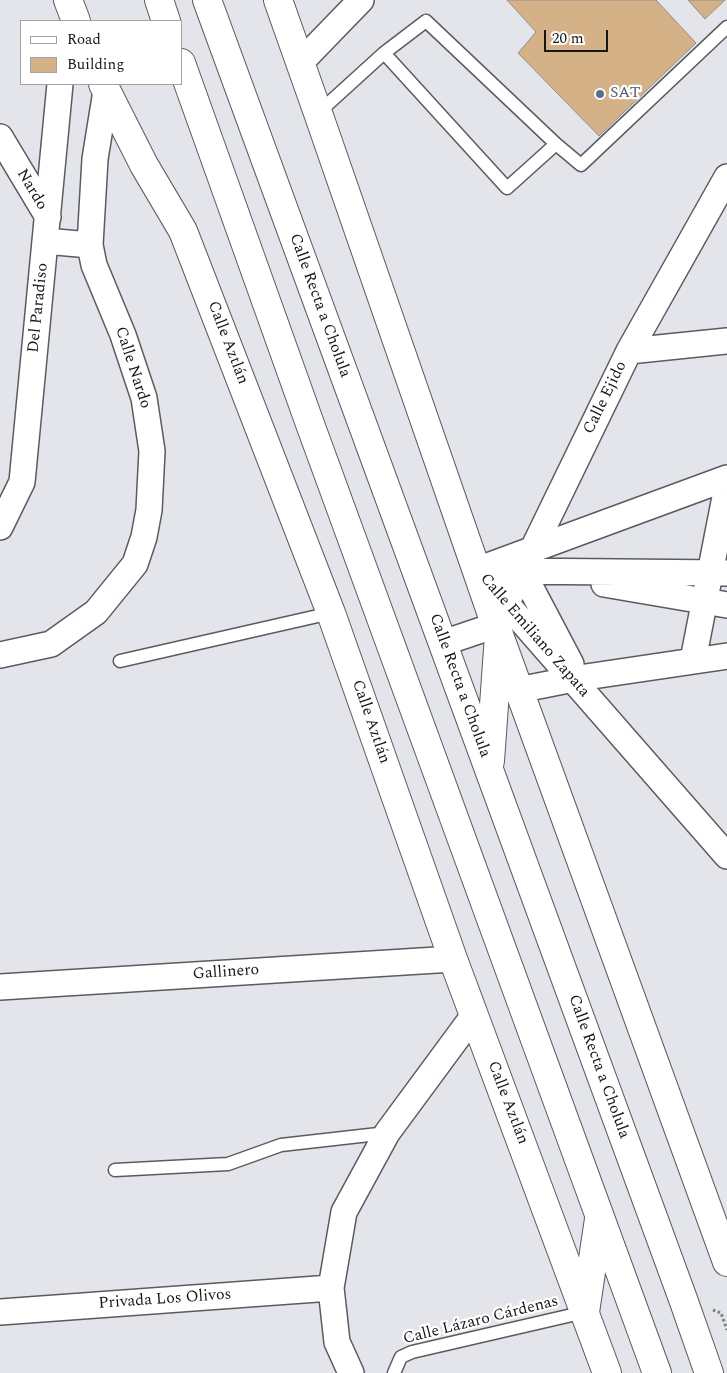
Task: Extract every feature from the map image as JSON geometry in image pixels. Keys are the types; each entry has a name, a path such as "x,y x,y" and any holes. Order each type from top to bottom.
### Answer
{"main road":[{"path":"159,0 166,20"},
{"name":"Calle Recta a Cholula","path":"207,0 676,1280 708,1373"},
{"path":"278,0 477,570 500,621 518,690 727,1262"},
{"path":"182,66 310,424 657,1373"},
{"name":"Calle Aztlán","path":"104,87 144,165 183,231 331,613 453,958 607,1373"},
{"path":"489,770 500,621"},
{"path":"585,1312 600,1216"}],"street":[{"path":"300,62 361,0"},
{"name":"Del Paradiso","path":"0,527 22,482 60,85"},
{"name":"Calle Nardo","path":"0,655 51,644 96,612 135,564 150,510 152,451 144,398 123,335 94,265 90,245 94,160 104,87"},
{"name":"Nardo","path":"0,137 46,229"},
{"name":"Calle Ejido","path":"500,621 629,351 727,177"},
{"path":"46,229 90,245"},
{"path":"629,351 727,341"},
{"path":"525,566 727,478"},
{"path":"693,660 716,603 727,487"},
{"path":"525,566 716,603"},
{"path":"525,566 576,679"},
{"path":"477,570 525,566 719,573"},
{"path":"443,643 500,621"},
{"name":"Calle Emiliano Zapata","path":"500,621 576,679 727,856"},
{"path":"518,690 576,679 727,656"},
{"name":"Gallinero","path":"0,987 453,958"},
{"path":"351,1373 337,1342 331,1288 344,1212 387,1134 474,1015"},
{"name":"Privada Los Olivos","path":"0,1312 331,1288"}],"lane":[{"path":"318,113 384,53 426,21 556,144 581,165 727,27"},
{"path":"384,53 507,188 556,144"},
{"path":"120,661 331,613"},
{"path":"115,1170 228,1164 281,1145 387,1134"},
{"name":"Calle Lázaro Cárdenas","path":"394,1373 401,1358 412,1352 585,1312"}],"path":[{"path":"720,1313 727,1330"}],"building":[{"name":"SAT","path":"507,0 656,0 696,43 599,136 518,53 536,32"},
{"path":"688,0 725,0 705,19"}],"place":[{"name":"SAT","path":"600,94"}]}
